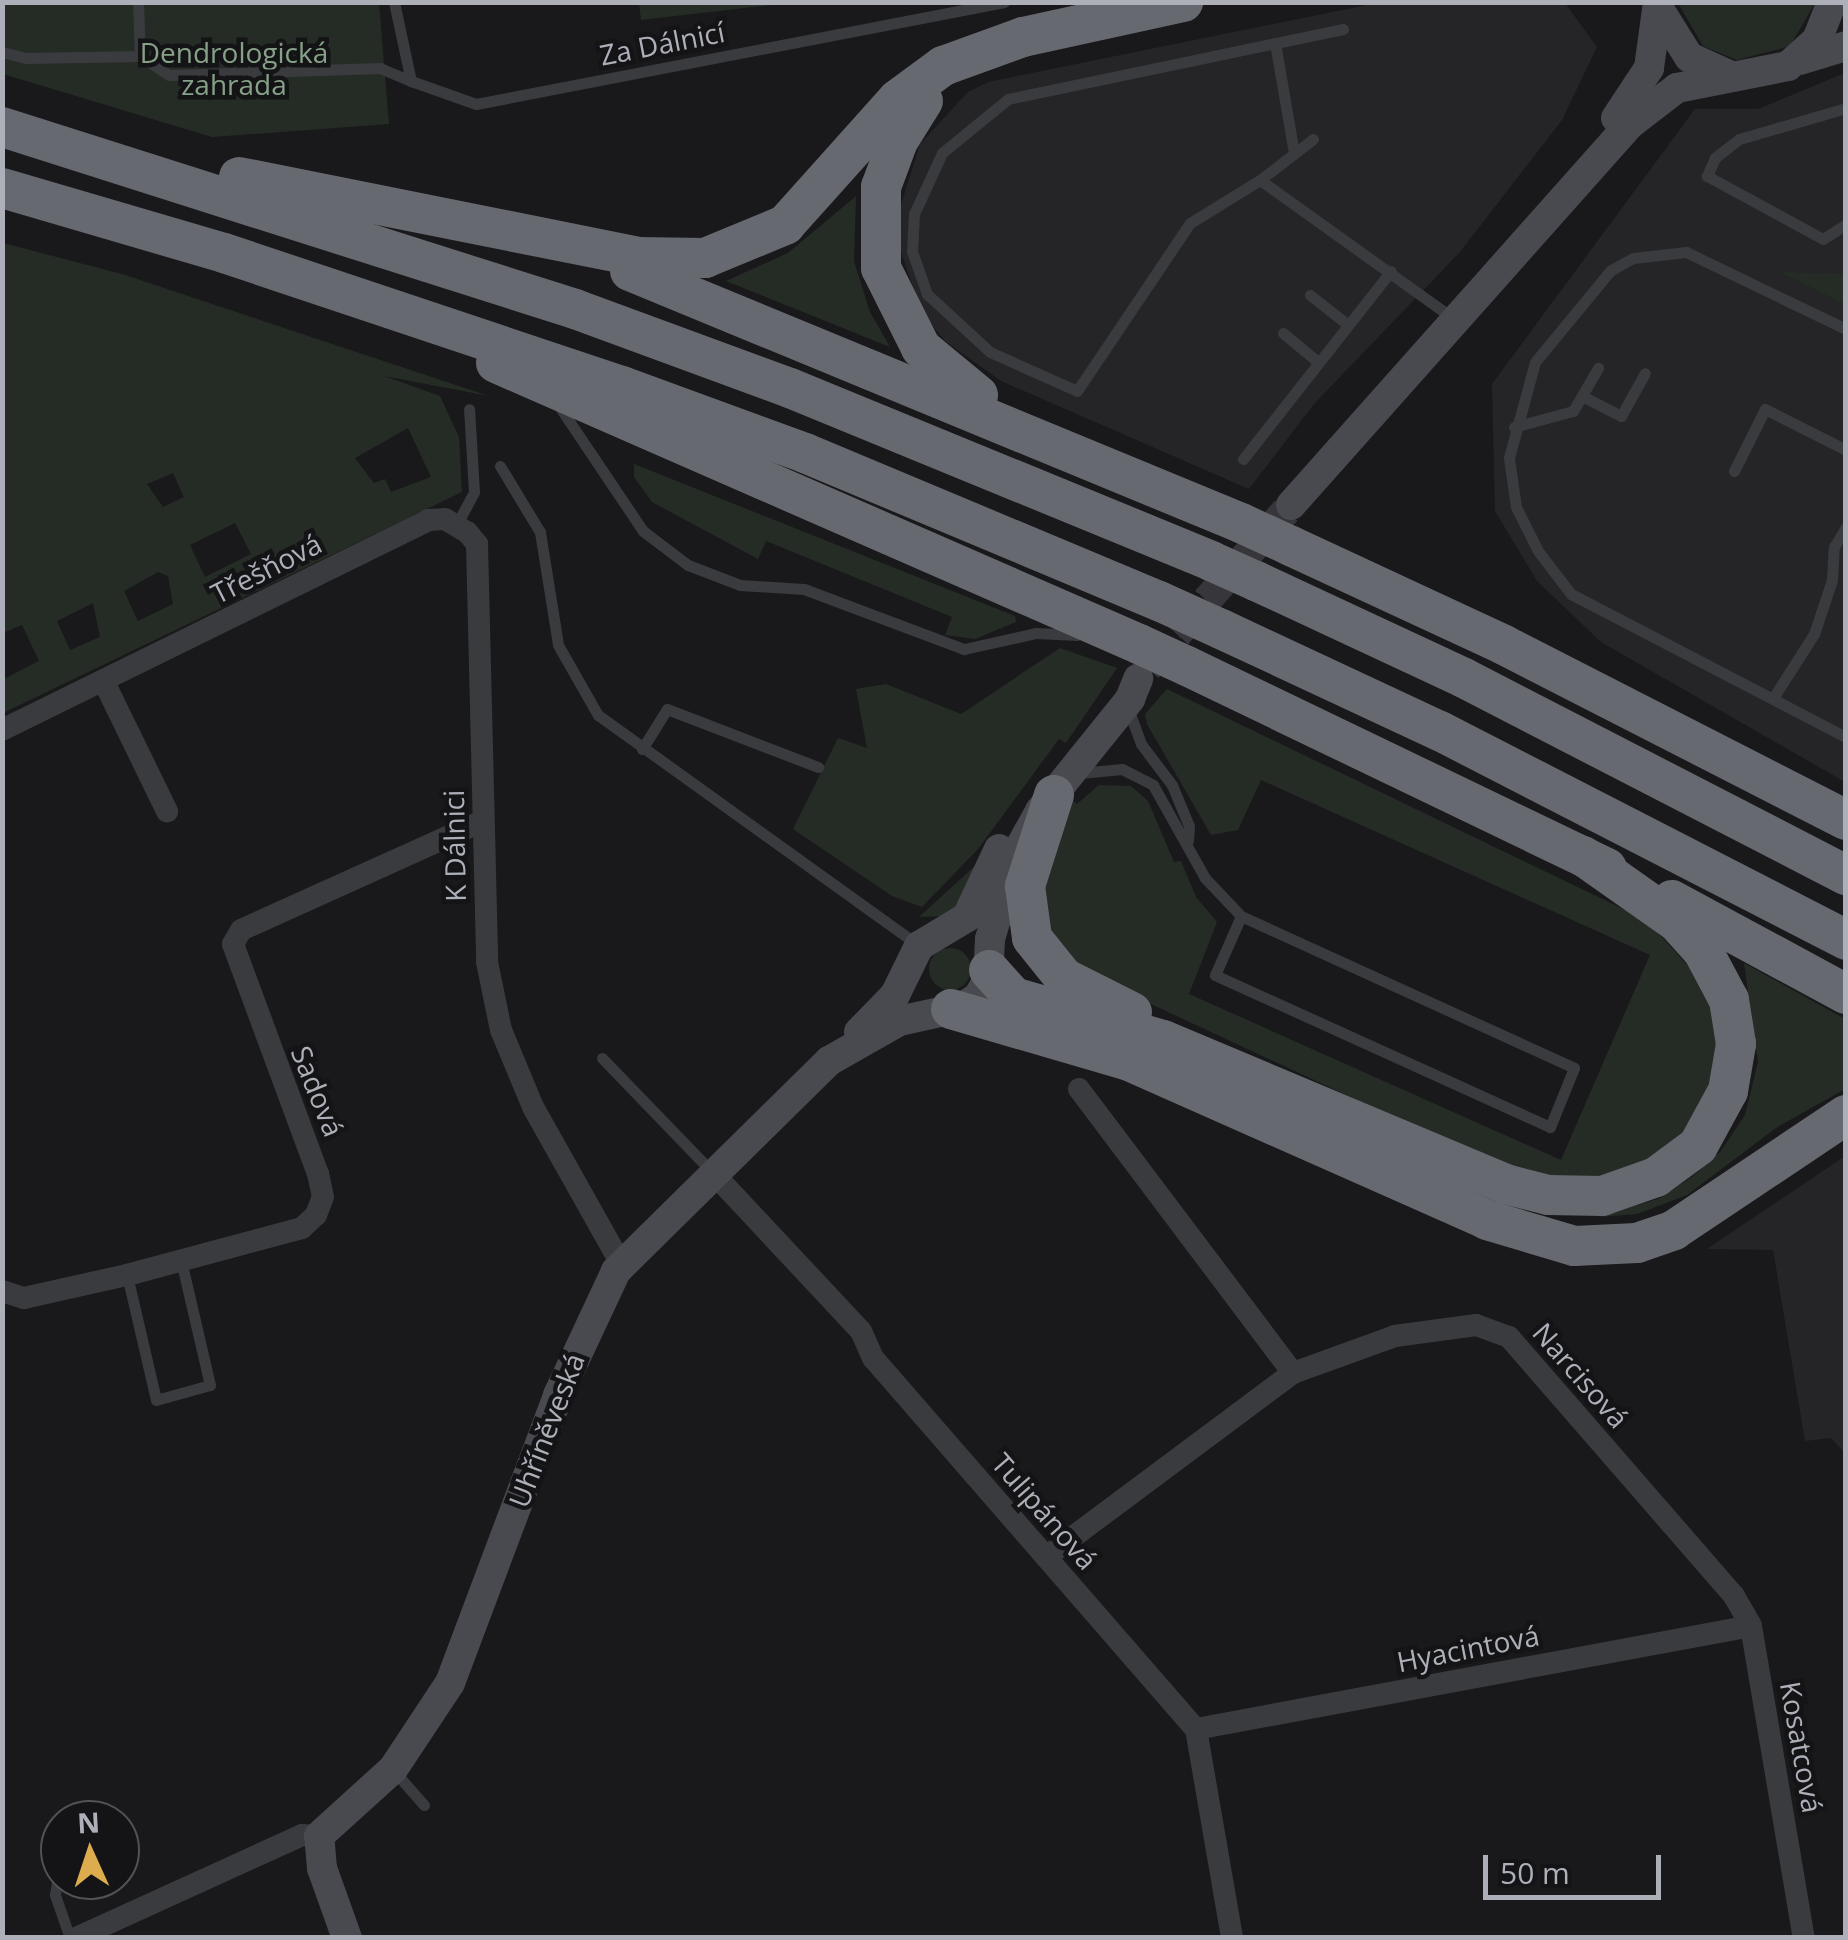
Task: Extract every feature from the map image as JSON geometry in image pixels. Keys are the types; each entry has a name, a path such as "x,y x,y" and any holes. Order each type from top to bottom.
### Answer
{"highway":[{"path":"62,144 435,213 638,258 723,254 798,215 919,81 998,46 1182,2"},
{"path":"998,46 933,88 898,141 879,200 881,268 907,330 940,367 1090,458"},
{"path":"2,127 575,309 964,459 1211,561 1464,678 1846,875"},
{"path":"2,188 408,313 786,446 1222,629 1440,731 1846,940"},
{"path":"435,213 683,290 1090,458 1504,645 1846,820"},
{"path":"408,313 531,384 1187,666 1583,856 1846,994"},
{"path":"1062,785 1025,886 1028,926 1045,960 1076,986 1244,1060 1292,1090"},
{"path":"989,965 1012,997 1146,1034 1292,1090 1482,1175 1548,1194 1620,1192 1686,1158 1707,1134 1728,1091 1736,1044 1729,1000 1691,936 1583,856"},
{"path":"946,1009 1129,1061 1487,1220 1574,1246 1638,1243 1674,1230 1846,1114"}],"street":[{"path":"1658,2 1670,36 1689,57 1738,77"},
{"path":"1594,158 1649,68 1658,2"},
{"path":"1788,66 1817,40 1832,2"},
{"path":"1291,506 1594,158 1677,88 1788,66 1846,46"},
{"name":"Třešňová","path":"2,730 428,520 457,524"},
{"name":"K Dálnici","path":"457,524 477,544 487,962 501,1030 533,1107 621,1264"},
{"path":"1138,679 1130,698 1062,785 1010,868 978,997 899,1020 833,1058 895,995 924,947 967,917 1033,796 1115,694 1138,679"},
{"path":"104,682 167,811"},
{"name":"Sadová","path":"2,1291 24,1298 302,1228 323,1197 233,958 241,930 482,821"},
{"path":"924,947 968,935 989,965"},
{"path":"924,947 921,996 946,1009"},
{"name":"Uhříněveská","path":"319,1836 392,1769 450,1683 558,1395 621,1264 833,1058"},
{"path":"1078,1089 1293,1373"},
{"name":"Tulipánová","path":"713,1174 861,1331 873,1358 1196,1729"},
{"name":"Narcisová","path":"1046,1557 1293,1373 1395,1336 1476,1325 1509,1337 1734,1596 1751,1626"},
{"name":"Hyacintová","path":"1196,1729 1751,1626"},
{"name":"Kosatcová","path":"1751,1626 1804,1938"},
{"path":"1196,1729 1232,1938"},
{"path":"73,1938 302,1835 319,1836 322,1868 347,1938"}],"lane":[{"path":"2,52 26,58 140,56 138,2"},
{"path":"394,2 411,81"},
{"name":"Za Dálnicí","path":"140,56 169,75 380,68 476,104 1004,2"},
{"path":"1313,139 1260,180 1190,224 1078,391 990,352 928,294 912,252 914,214 942,153 1008,99 1342,29"},
{"path":"1275,43 1294,153"},
{"path":"1846,108 1739,139 1715,158 1707,176 1823,238 1846,224"},
{"path":"1260,180 1453,318"},
{"path":"1846,329 1686,252 1653,252 1610,271 1536,362 1514,427 1509,458 1516,506 1538,550 1570,594 1846,737"},
{"path":"1243,459 1391,271"},
{"path":"1310,296 1346,324"},
{"path":"1283,333 1318,362"},
{"path":"1514,427 1574,411 1598,368"},
{"path":"1582,396 1621,416 1644,372"},
{"path":"531,384 580,429 643,531 688,565 740,585 804,589 964,649 1050,631 1138,644"},
{"path":"1734,471 1765,408 1846,450"},
{"path":"457,524 474,492 468,409"},
{"path":"500,466 540,532 558,645 574,683 598,715 924,947"},
{"path":"1773,698 1814,634 1832,580 1834,547 1846,527"},
{"path":"1130,698 1130,722 1172,785 1189,826 1188,841"},
{"path":"642,749 667,709 818,767"},
{"path":"1062,785 1110,768 1139,774 1153,785 1175,830 1188,841 1206,878 1241,916 1574,1068 1550,1127 1215,976 1241,916"},
{"path":"602,1058 713,1174"},
{"path":"127,1274 156,1400 210,1385 182,1260"},
{"path":"392,1769 424,1805"},
{"path":"57,1900 73,1938"}],"shaded area":[{"path":"1377,3 1565,3 1597,47 1562,120 1460,252 1314,404 1249,489 1001,381 945,341 922,313 899,246 899,211 920,144 968,92 988,82"},
{"path":"1845,73 1845,782 1601,642 1537,581 1495,511 1492,384 1695,109 1758,109"},
{"path":"1845,1156 1845,1453 1831,1438 1805,1441 1773,1250 1707,1249"}],"green space":[{"path":"639,2 787,3 641,20"},
{"name":"Dendrologická zahrada","path":"2,3 379,3 389,124 212,137 3,74"},
{"path":"1678,3 1815,3 1790,46 1737,60 1703,46"},
{"path":"856,196 854,261 870,312 890,347 726,281 788,253"},
{"path":"3,243 122,274 489,396 384,376 440,396 459,437 462,492 3,713 2,680 39,661 22,625 3,633","holes":["408,428 431,477 391,492 385,479 374,483 355,458","173,473 184,497 163,507 147,484","235,523 251,554 205,577 190,545","158,572 168,576 173,604 138,621 124,591","93,603 100,637 70,650 57,621"]},
{"path":"1780,272 1845,274 1845,304"},
{"path":"634,464 1015,616 1016,622 975,639 945,635 952,617 766,541 758,559 652,502 634,477"},
{"path":"1060,648 1117,668 1066,743 1059,739 978,849 922,907 892,896 793,829 838,738 867,748 856,689 886,684 961,714"},
{"path":"1167,689 1646,920 1693,971 1723,1030 1699,1127 1639,1173 1564,1183 1460,1148 1065,964 1036,895 1072,800 1077,804 1099,785 1131,786 1148,801 1174,862 1181,861 1196,897 1217,922 1189,994 1561,1160 1650,955 1261,780 1238,830 1211,835 1147,724 1145,714"},
{"path":"977,864 966,898 943,916 919,917"},
{"path":"950,948 965,954 971,969 965,984 950,990 935,984 929,969 935,954"},
{"path":"1744,963 1845,1019 1845,1089 1776,1128 1687,1195 1637,1214 1599,1217 1660,1198 1693,1176 1720,1152 1745,1115 1758,1062"}],"tunnel":[{"path":"1147,668 1291,505"}]}
